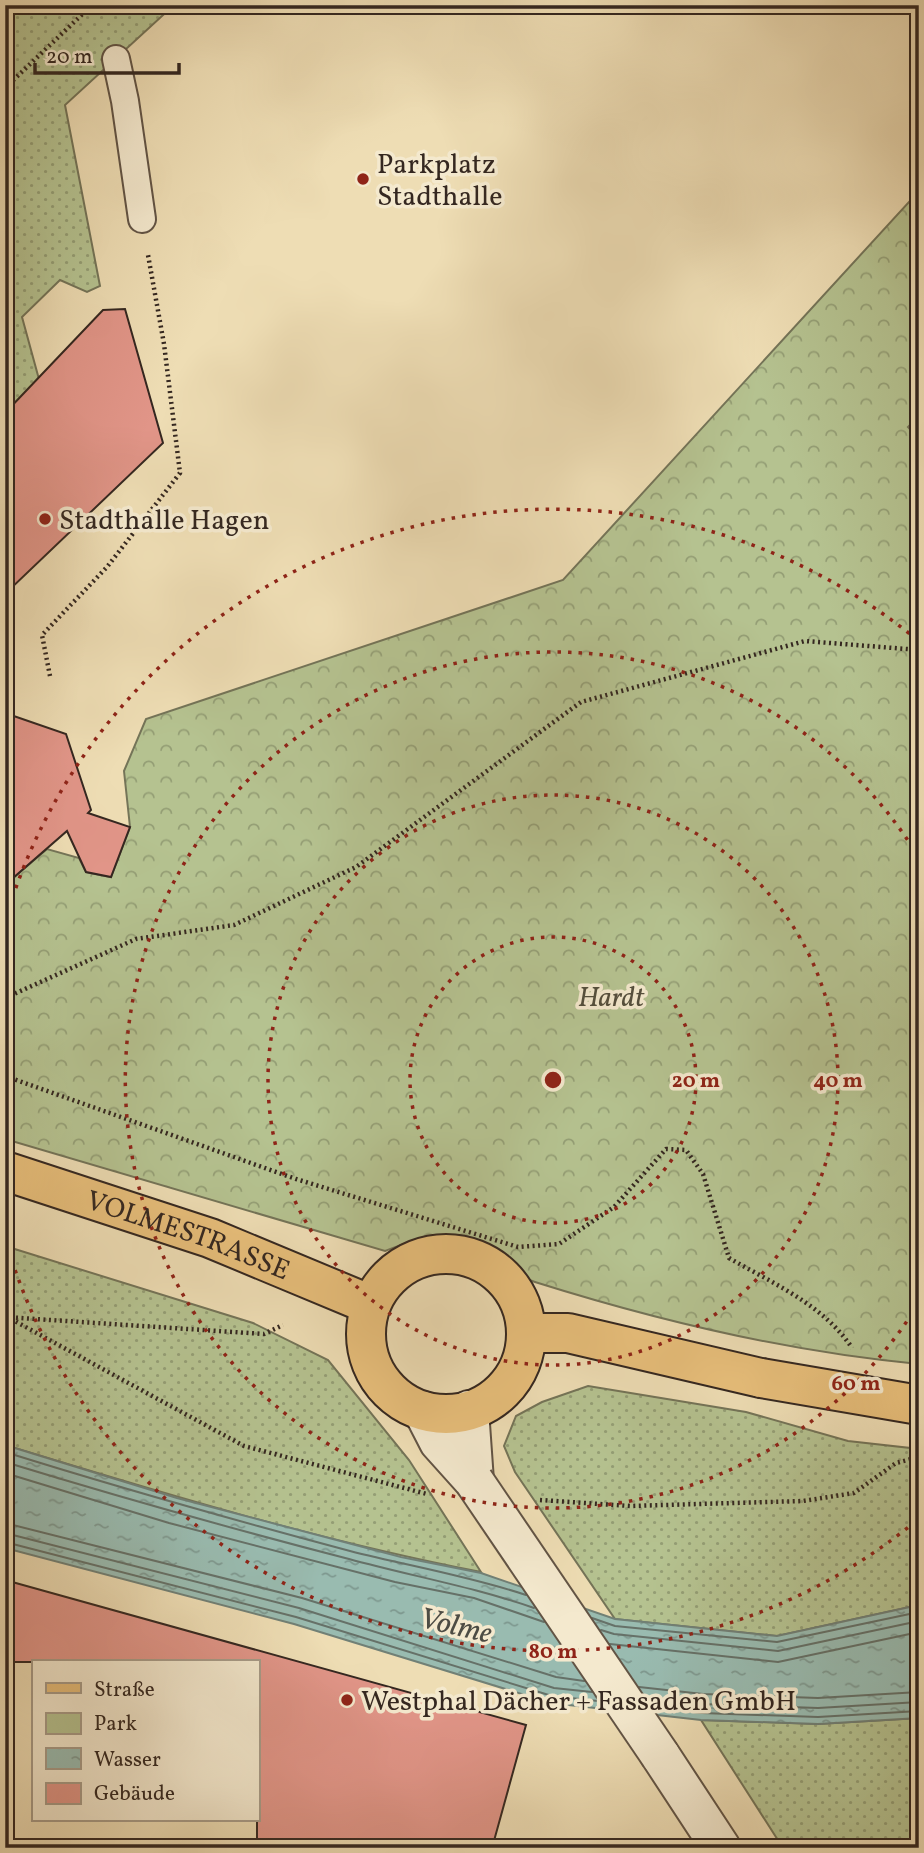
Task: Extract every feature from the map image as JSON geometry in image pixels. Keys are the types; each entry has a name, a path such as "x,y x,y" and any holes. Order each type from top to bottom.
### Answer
{"main road":[{"name":"VOLMESTRASSE","path":"5,1171 210,1238 371,1305"},
{"path":"450,1253 471,1257 495,1270 514,1291 524,1313 527,1333 523,1358 512,1380 495,1398 469,1410 448,1414 424,1411 397,1397 377,1375 368,1352 366,1331 371,1305 385,1282 401,1267 428,1255 450,1253"},
{"path":"527,1333 568,1333 761,1378 919,1405"}],"street":[{"path":"469,1410 474,1481"},
{"path":"424,1411 439,1442 474,1481 721,1848"}],"lane":[{"path":"116,60 125,102 142,219"}],"path":[{"path":"5,88 92,5"},
{"path":"50,676 42,635 107,567 180,473 164,344 142,219"},
{"path":"5,998 136,939 234,925 356,867 581,702 805,641 919,650"},
{"path":"5,1076 296,1179 518,1247 559,1244 614,1207 666,1149 686,1150 703,1174 729,1258 796,1297 838,1326"},
{"path":"5,1317 264,1334 283,1325"}],"green space":[{"path":"5,5 174,5 65,105 100,286 87,292 60,280 22,317 40,383 5,415"},
{"name":"Hardt","path":"919,191 919,416 908,427 919,439 919,1364 773,1343 629,1310 525,1278 476,1244 452,1236 426,1237 385,1251 5,1139 5,885 47,849 79,858 86,872 111,877 130,827 124,771 146,719 563,580"},
{"path":"5,1246 253,1323 328,1360 409,1460 481,1572 301,1531 5,1445"},
{"path":"588,1386 746,1412 848,1441 919,1449 919,1605 777,1636 615,1619 515,1472 504,1446 516,1416 542,1402"},
{"path":"919,1718 919,1848 783,1848 701,1720 818,1724"}],"water":[{"name":"Volme","path":"5,1445 177,1498 401,1557 481,1573 615,1619 777,1636 919,1605 919,1718 818,1724 701,1720 551,1703 294,1624 5,1548"}],"building":[{"name":"Stadthalle Hagen","path":"125,309 163,443 5,594 5,413 103,310"},
{"path":"5,713 66,734 91,810 88,813 130,827 111,877 86,872 67,831 5,885"},
{"name":"Westphal Dächer + Fassaden GmbH","path":"5,1580 526,1725 492,1848 257,1848 259,1660 5,1662"}],"place":[{"name":"Parkplatz Stadthalle","path":"363,179"},
{"name":"Stadthalle Hagen","path":"45,519"},
{"name":"Westphal Dächer + Fassaden GmbH","path":"347,1700"}]}
